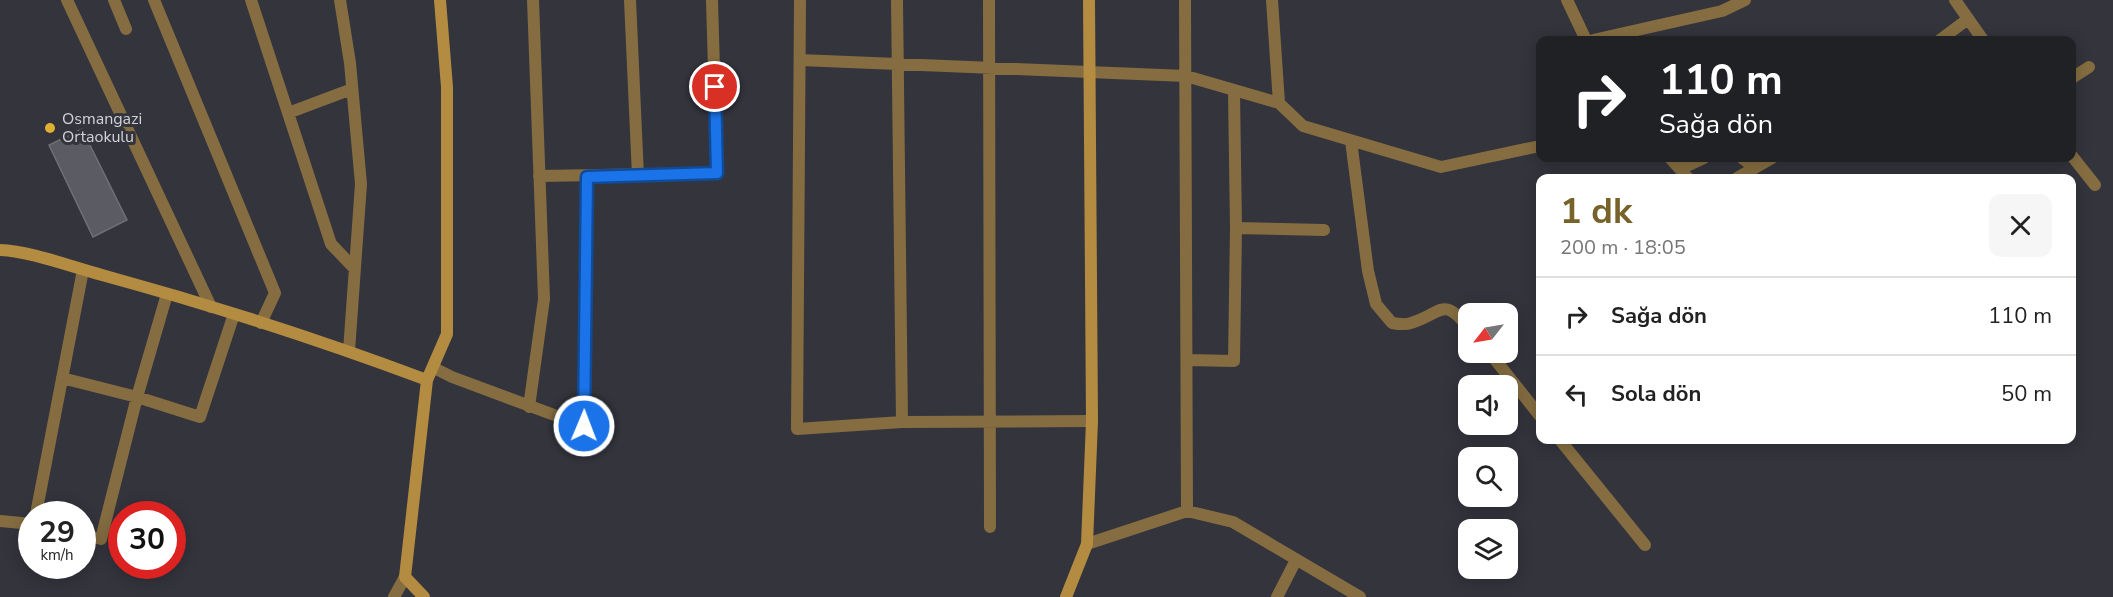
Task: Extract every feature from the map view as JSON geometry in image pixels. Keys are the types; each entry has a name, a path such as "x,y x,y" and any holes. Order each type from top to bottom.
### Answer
{"street":[{"path":"67,0 211,307"},
{"path":"114,0 126,29"},
{"path":"154,0 275,293 261,323"},
{"path":"251,0 330,244 355,269"},
{"path":"340,0 352,89 361,184 349,351"},
{"path":"394,597 405,577 427,380 447,334 447,87 440,0"},
{"path":"529,407 544,299 533,0"},
{"path":"630,0 638,176"},
{"path":"539,176 587,177 717,173 712,0"},
{"path":"800,0 797,429 902,422 1092,421"},
{"path":"897,0 902,422"},
{"path":"989,0 990,526"},
{"path":"1066,597 1087,544 1092,421 1089,0"},
{"path":"1185,0 1187,511"},
{"path":"1272,0 1279,103"},
{"path":"1567,0 1584,36"},
{"path":"1611,36 1722,11 1745,0"},
{"path":"1955,0 1980,36"},
{"path":"1945,36 1968,19"},
{"path":"800,60 1089,74 1186,76 1234,92 1279,103 1303,126 1441,167 1536,147"},
{"path":"2076,75 2089,67"},
{"path":"288,113 352,89"},
{"path":"1188,360 1234,361 1236,228 1234,92"},
{"path":"1351,141 1368,271 1376,304 1392,323 1410,324 1442,308 1449,307 1458,314"},
{"path":"2076,161 2095,185"},
{"path":"1674,162 1684,174 1699,162"},
{"path":"1747,162 1755,168"},
{"path":"1744,174 1765,162"},
{"path":"434,368 529,407 584,426 587,177"},
{"path":"1236,228 1324,230"},
{"path":"0,250 83,270 234,314 349,351 427,380"},
{"path":"38,501 83,270"},
{"path":"96,538 101,539 137,397 167,294"},
{"path":"62,378 137,397 200,417 234,314"},
{"path":"1498,363 1536,411"},
{"path":"1563,444 1645,545"},
{"path":"1087,544 1187,511 1233,522 1360,597"},
{"path":"0,521 18,523"},
{"path":"1277,597 1296,560"},
{"path":"405,577 424,597"}],"building":[{"path":"82,129 127,220 93,237 49,145"}],"place":[{"name":"Osmangazi Ortaokulu","path":"50,128"}],"route":[{"path":"584,426 587,177 717,173 715,87"}]}
